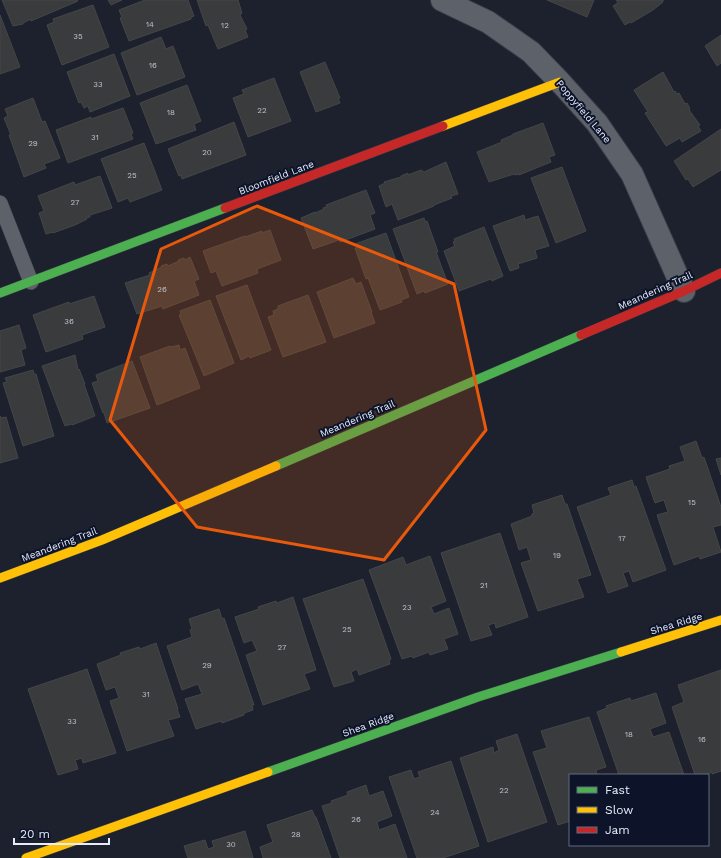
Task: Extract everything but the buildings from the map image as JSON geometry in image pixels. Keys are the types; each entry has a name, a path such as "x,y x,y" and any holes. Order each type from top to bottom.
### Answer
{"street":[{"name":"Poppyfield Lane","path":"442,0 488,22 531,52 597,123 632,174 684,290"},
{"name":"Bloomfield Lane","path":"0,293 560,82"},
{"name":"Meandering Trail","path":"0,578 102,540 684,290 721,272"},
{"name":"Shea Ridge","path":"26,858 478,697 721,620"}],"lane":[{"path":"0,202 30,282"}],"highlighted area":[{"path":"257,206 454,284 486,430 384,560 197,527 110,420 161,249"}],"traffic: fast":[{"path":"0,293 225,208"},
{"path":"276,466 581,335"},
{"path":"268,772 478,697 621,652"}],"traffic: slow":[{"path":"443,126 560,82"},
{"path":"0,578 102,540 276,466"},
{"path":"621,652 721,620"},
{"path":"26,858 268,772"}],"traffic: jam":[{"path":"225,208 443,126"},
{"path":"581,335 684,291 721,273"}]}
